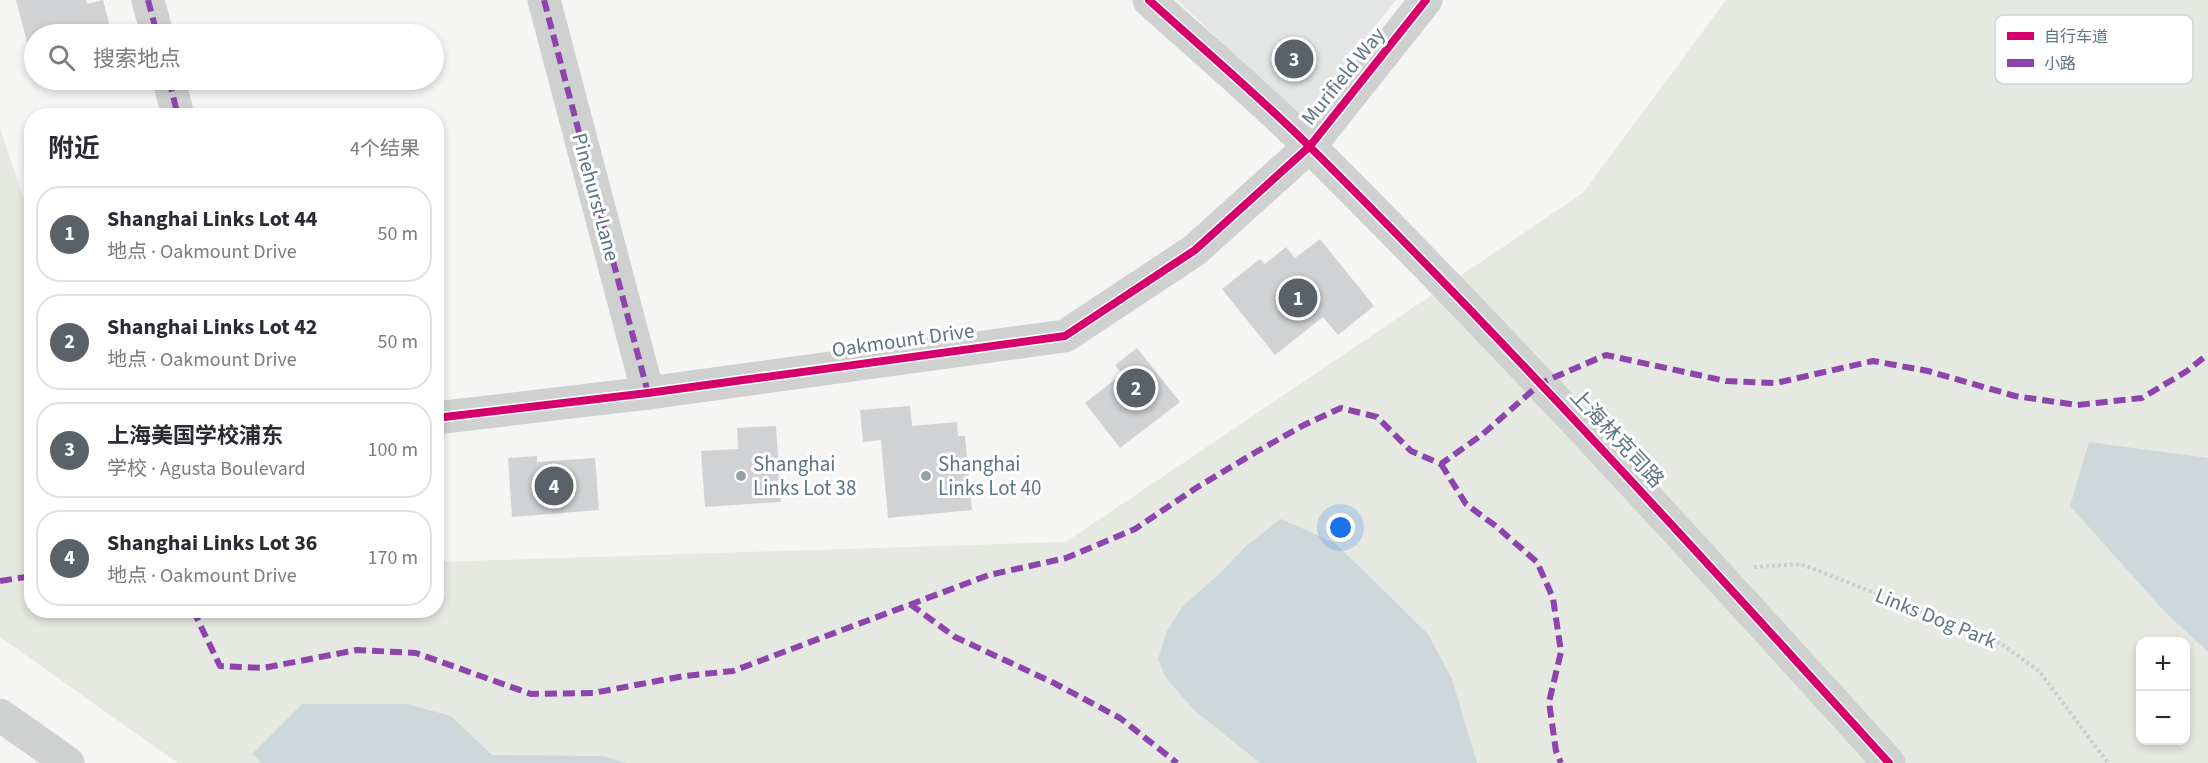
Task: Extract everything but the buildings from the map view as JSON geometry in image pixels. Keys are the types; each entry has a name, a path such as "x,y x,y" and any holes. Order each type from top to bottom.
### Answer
{"street":[{"path":"148,0 154,24"},
{"name":"Pinehurst Lane","path":"544,0 648,393"},
{"name":"上海林克司路","path":"1149,0 1310,146 1556,400 1889,763"},
{"name":"Murifield Way","path":"1310,146 1426,0"},
{"path":"172,90 176,108"},
{"name":"Oakmount Drive","path":"444,417 648,393 1065,336 1195,250 1310,146"},
{"path":"0,715 68,763"}],"shaded area":[{"path":"1177,0 1396,0 1302,118"},
{"path":"1726,0 2208,0 2208,763 178,763 0,637 0,129 24,199 24,618 444,618 444,562 1066,542 1583,193"},
{"path":"2089,442 2208,458 2208,652 2165,612 2070,506"},
{"path":"1281,519 1335,543 1428,634 1452,679 1477,763 1260,763 1194,710 1166,678 1158,659 1167,631 1183,606 1247,545"},
{"path":"302,704 407,704 451,716 492,755 603,756 626,763 262,763 252,754"}],"marked path":[{"path":"148,0 154,24"},
{"path":"544,0 648,393"},
{"path":"172,90 176,108"},
{"path":"197,618 220,666 263,668 357,650 416,653 531,694 593,693 684,676 733,671 989,575 1066,558 1135,529 1196,488 1256,452 1304,425 1341,408 1377,417 1411,451 1441,464 1483,434 1541,383 1606,355 1726,381 1776,383 1873,361 1928,371 2015,396 2077,405 2142,398 2187,371 2208,354"},
{"path":"1441,464 1466,504 1537,562 1553,598 1561,652 1549,702 1556,751 1561,763"},
{"path":"0,581 24,577"},
{"path":"910,604 955,637 1054,683 1120,718 1177,763"}],"cycle path":[{"path":"1149,0 1291,129 1459,298 1604,452 1889,763"},
{"path":"444,417 648,393 1065,336 1195,250 1310,146 1426,0"}],"place":[{"name":"上海美国学校浦东","path":"1294,59"},
{"name":"Shanghai Links Lot 44","path":"1298,298"},
{"name":"Shanghai Links Lot 42","path":"1136,388"},
{"name":"Shanghai Links Lot 38","path":"741,476"},
{"name":"Shanghai Links Lot 40","path":"926,476"},
{"name":"Shanghai Links Lot 36","path":"554,486"}]}
